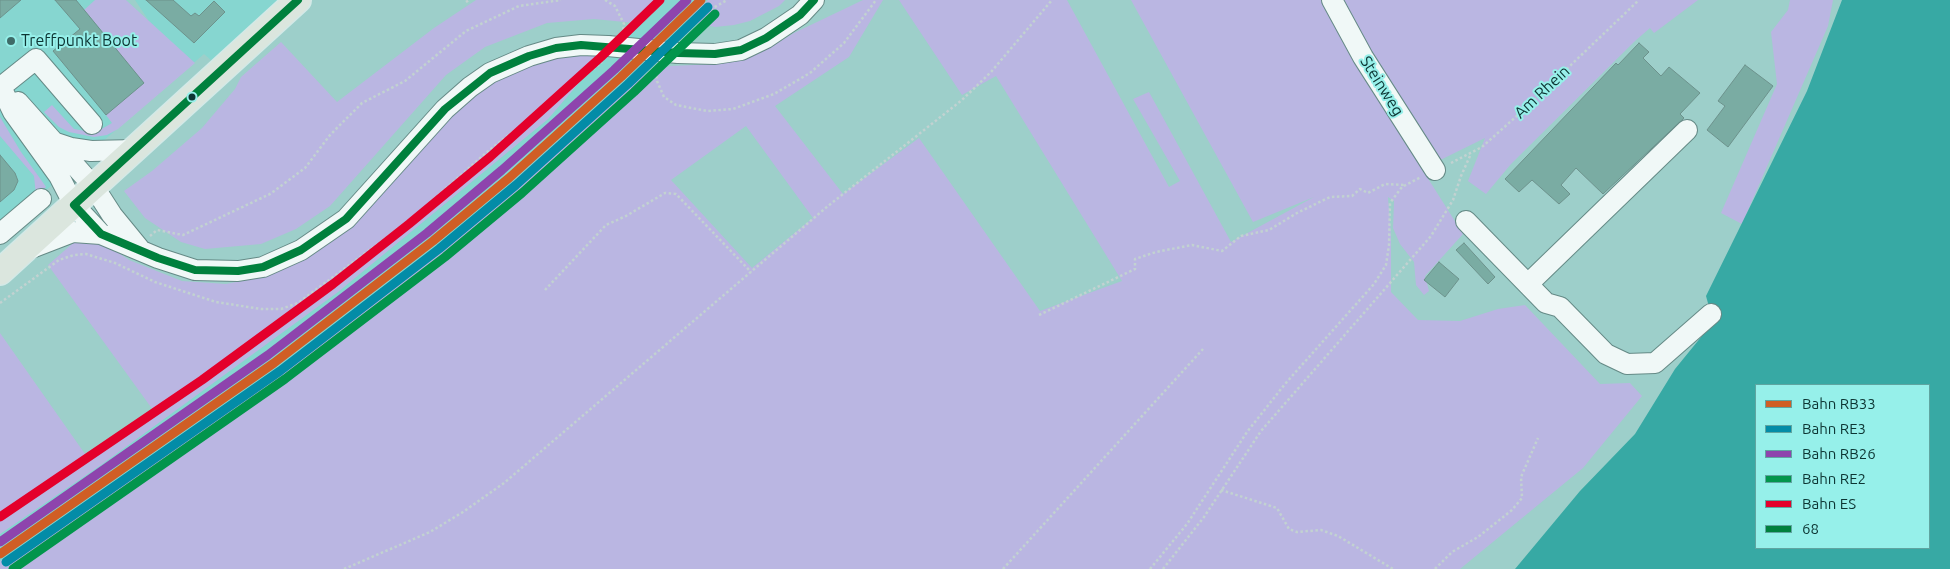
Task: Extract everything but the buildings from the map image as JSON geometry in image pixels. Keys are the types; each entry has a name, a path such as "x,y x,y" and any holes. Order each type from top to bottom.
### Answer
{"main road":[{"path":"0,272 298,0"}],"street":[{"path":"1,86 22,104 94,187 112,215 144,238 158,258 195,270 238,272 264,267 281,260 320,238 346,219 445,109 470,87 490,73 528,56 556,48 581,45 715,54 741,50 780,29 800,15 814,0"},
{"name":"Steinweg","path":"1332,0 1363,58 1435,170"},
{"path":"1,86 36,59 92,124"},
{"path":"1,86 13,112 59,176 74,205 101,234"},
{"path":"1528,284 1687,130"},
{"path":"56,143 71,148 92,150 135,150"},
{"path":"0,234 41,199"},
{"path":"1466,221 1546,303 1560,307 1606,354 1627,364 1655,363 1711,314"},
{"path":"23,251 73,232 144,238"}],"path":[{"path":"144,238 157,230 183,235 270,194 305,168 330,135 362,103 405,81 466,30 519,6 561,0"},
{"path":"727,0 696,18 672,51 654,67 657,81 664,96 676,105 707,111 733,109 774,94 810,74 844,43 876,0"},
{"path":"344,569 430,532 464,512 504,483 828,206 962,100 991,72 1052,0"},
{"name":"Am Rhein","path":"1406,186 1435,170 1471,155 1528,106 1640,0"},
{"path":"1163,569 1204,517 1261,431 1431,236 1453,200 1471,155"},
{"path":"1039,315 1135,269 1136,259 1156,252 1192,246 1222,251 1241,236 1269,230 1296,213 1330,196 1352,196 1360,189 1368,193 1385,184 1406,186"},
{"path":"1150,569 1187,524 1247,432 1285,384 1374,284 1386,265 1389,245 1390,204 1406,186"},
{"path":"545,290 606,225 626,216 665,193 676,194 751,272"},
{"path":"144,238 158,240"},
{"path":"1003,569 1204,349"},
{"path":"1435,569 1452,552 1478,537 1512,510 1522,498 1521,477 1538,438"},
{"path":"1221,490 1277,508 1289,529 1297,532 1321,530 1338,536 1393,569"}],"shaded area":[{"path":"0,0 126,0 149,21 135,0 280,0 212,61 204,54 0,230"},
{"path":"95,0 126,0 195,63 118,129 107,135 94,137 69,132 59,127 44,112 52,105 74,129 85,131 100,130 112,123 106,115 144,83 117,51 80,59 107,37 84,10"},
{"path":"476,0 660,0 635,23 594,19 547,23 485,47 446,75 330,206 296,229 261,244 205,249 181,242 145,218 124,191 152,171 202,128 235,89 241,77 281,42 337,102 434,28"},
{"path":"662,0 708,0 645,63 495,198 408,270 246,392 0,561 0,534 163,419 548,119 602,56"},
{"path":"708,0 785,0 779,6 750,21 734,25 715,27 687,21"},
{"path":"863,0 883,0 849,57 775,106 843,194 919,138 1040,311 1122,281 996,76 962,95 899,0 1067,0 1169,187 1180,181 1133,99 1149,92 1231,242 1314,197 1253,222 1131,0 1698,0 1654,33 1650,28 1635,41 1511,164 1486,194 1468,181 1485,138 1422,169 1463,234 1425,276 1429,291 1424,295 1416,285 1414,262 1400,244 1393,228 1394,201 1388,197 1391,236 1391,292 1418,320 1460,321 1498,309 1525,305 1600,384 1630,383 1642,396 1583,468 1460,569 0,569 0,561 246,392 408,270 495,198 623,83 670,66 717,64 746,57 769,48 794,33","holes":["746,126 813,218 752,268 671,180"]},
{"path":"1790,0 1833,0 1828,26 1742,224 1721,213 1777,84 1771,32 1788,10"},
{"path":"1842,0 1950,0 1950,569 1515,569 1580,491 1635,434 1675,369 1706,331 1711,314 1706,296 1807,91"},
{"path":"566,55 602,56 548,119 338,292 101,465 0,534 0,333 85,454 153,410 48,265 80,237 107,245 129,260 182,281 226,284 265,276 308,255 461,106 490,84 514,70"},
{"path":"0,117 21,152 46,187 36,195 34,176 0,136"}],"rail line":[{"name":"ES","path":"0,517 202,380 333,284 490,157 601,57 660,0"},
{"name":"RB26","path":"0,542 268,355 427,233 502,170 614,70 687,0"},
{"name":"RB33","path":"0,554 274,363 433,241 509,178 621,77 701,0"},
{"name":"RE3","path":"6,562 280,371 439,249 516,185 628,84 708,7"},
{"name":"RE2","path":"13,569 285,379 445,257 522,193 634,92 715,14"}],"transit line":[{"name":"68","path":"298,0 74,205 101,234 158,258 195,270 238,271 263,267 301,250 346,219 445,109 490,73 529,56 556,48 581,45 678,53 715,54 741,50 766,38 800,15 814,0"}],"place":[{"name":"Treffpunkt Boot","path":"11,41"}]}
